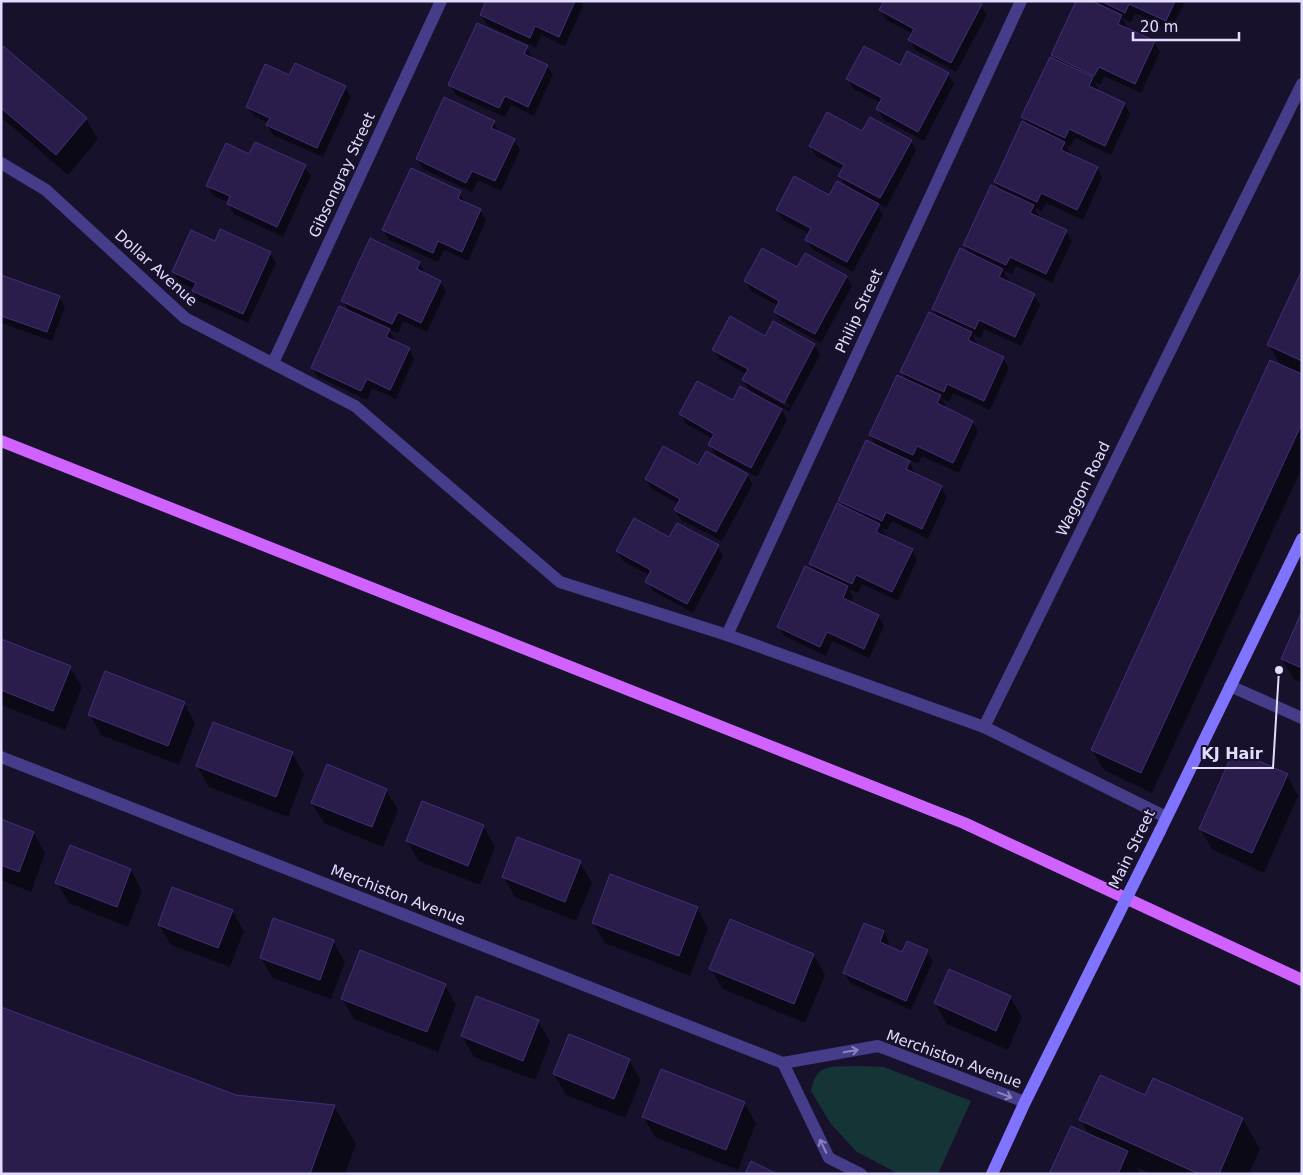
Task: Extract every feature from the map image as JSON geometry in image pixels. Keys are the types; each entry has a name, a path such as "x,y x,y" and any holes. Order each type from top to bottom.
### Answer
{"main road":[{"path":"1,441 964,823 1302,980"},
{"name":"Main Street","path":"992,1174 1025,1102 1302,540"}],"street":[{"name":"Gibsongray Street","path":"273,363 441,1"},
{"name":"Philip Street","path":"727,635 1021,1"},
{"name":"Waggon Road","path":"984,727 1302,84"},
{"name":"Dollar Avenue","path":"1,163 46,190 185,318 355,406 560,582 727,635 984,727"},
{"path":"1230,686 1302,718"},
{"path":"984,727 1166,817"},
{"name":"Merchiston Avenue","path":"1,757 783,1063 878,1046 1025,1102"},
{"path":"783,1063 829,1158 861,1174"}],"green space":[{"path":"884,1067 971,1101 938,1174 899,1174 857,1152 831,1124 811,1091 813,1082 821,1071 827,1068"}],"building":[{"path":"486,1 575,1 559,37 535,26 530,38 480,15"},
{"path":"884,1 977,1 982,4 951,63 908,40 914,29 879,10"},
{"path":"1076,1 1092,1 1122,15 1118,24 1155,41 1135,84 1099,67 1094,76 1051,55"},
{"path":"1101,1 1175,1 1166,21 1129,4 1125,13"},
{"path":"477,23 528,46 524,54 548,65 528,107 505,96 499,108 448,85"},
{"path":"3,46 87,118 56,155 1,108 1,48"},
{"path":"864,46 900,65 907,51 949,73 918,132 876,109 882,98 846,79"},
{"path":"1050,57 1093,77 1089,86 1125,103 1105,146 1069,129 1065,138 1021,117"},
{"path":"295,63 346,86 317,148 266,125 270,118 246,107 265,64 289,75"},
{"path":"444,97 495,121 491,128 515,139 495,181 472,171 466,183 416,159"},
{"path":"827,112 862,131 870,117 912,140 880,198 838,176 844,165 809,146"},
{"path":"1022,121 1065,142 1061,150 1098,167 1077,210 1041,193 1037,202 994,182"},
{"path":"255,142 306,165 277,227 227,204 230,196 206,186 226,143 249,154"},
{"path":"411,168 461,191 458,199 481,209 462,252 438,241 433,253 382,230"},
{"path":"794,176 829,195 837,181 879,204 847,262 805,240 811,228 776,210"},
{"path":"991,185 1034,205 1030,213 1067,230 1046,274 1010,257 1006,265 963,245"},
{"path":"220,229 271,252 243,314 192,291 196,283 172,272 191,230 215,241"},
{"path":"370,238 420,262 417,269 441,281 421,323 398,312 392,324 341,301"},
{"path":"762,248 797,267 805,253 847,276 815,334 774,312 779,301 744,281"},
{"path":"960,248 1003,269 999,277 1035,294 1015,337 979,320 975,329 932,309"},
{"path":"1302,270 1302,361 1267,345"},
{"path":"1,275 60,296 47,332 1,316"},
{"path":"339,306 390,329 386,337 410,348 390,390 367,379 361,391 311,368"},
{"path":"929,312 972,332 968,340 1004,357 984,401 947,384 944,392 900,372"},
{"path":"730,316 765,336 773,321 815,344 784,403 742,380 748,369 712,350"},
{"path":"1270,360 1302,374 1302,423 1141,773 1091,750"},
{"path":"897,375 941,395 937,403 973,421 953,463 917,446 913,455 869,435"},
{"path":"697,381 733,400 740,386 782,409 751,468 708,445 714,434 679,414"},
{"path":"866,440 910,461 906,469 942,486 922,529 886,512 882,521 838,501"},
{"path":"663,446 698,465 706,451 748,474 716,532 674,510 680,499 645,479"},
{"path":"837,503 880,524 876,532 913,549 892,592 856,575 852,584 809,564"},
{"path":"634,518 669,537 677,523 719,545 687,604 645,582 651,570 616,551"},
{"path":"805,566 848,586 843,598 879,615 864,649 827,632 820,647 777,627"},
{"path":"1302,611 1302,668 1281,659"},
{"path":"1,639 71,666 53,711 1,690"},
{"path":"105,671 185,702 168,746 88,715"},
{"path":"213,722 293,752 276,797 196,766"},
{"path":"1234,750 1288,774 1252,853 1199,829"},
{"path":"327,764 387,789 372,827 311,803"},
{"path":"422,801 484,825 468,866 406,841"},
{"path":"1,819 34,832 19,872 1,865"},
{"path":"517,837 581,861 565,902 502,877"},
{"path":"70,845 131,869 117,907 55,883"},
{"path":"610,874 698,907 679,956 592,923"},
{"path":"172,887 233,910 218,948 158,925"},
{"path":"273,918 334,940 320,980 260,958"},
{"path":"730,919 814,954 794,1004 709,969"},
{"path":"864,923 884,931 880,942 902,952 907,941 928,950 906,1001 843,973"},
{"path":"360,950 446,984 427,1032 341,999"},
{"path":"949,969 1011,996 996,1031 934,1003"},
{"path":"476,996 539,1020 523,1061 461,1036"},
{"path":"1,1007 236,1095 335,1105 310,1174 1,1174"},
{"path":"569,1034 630,1059 614,1099 553,1074"},
{"path":"661,1069 745,1102 726,1150 642,1117"},
{"path":"1100,1075 1145,1095 1153,1078 1243,1118 1219,1174 1199,1174 1079,1120"},
{"path":"1071,1126 1128,1151 1118,1174 1049,1174"},
{"path":"751,1161 777,1174 745,1174"}],"place":[{"name":"KJ Hair","path":"1279,670"}]}
